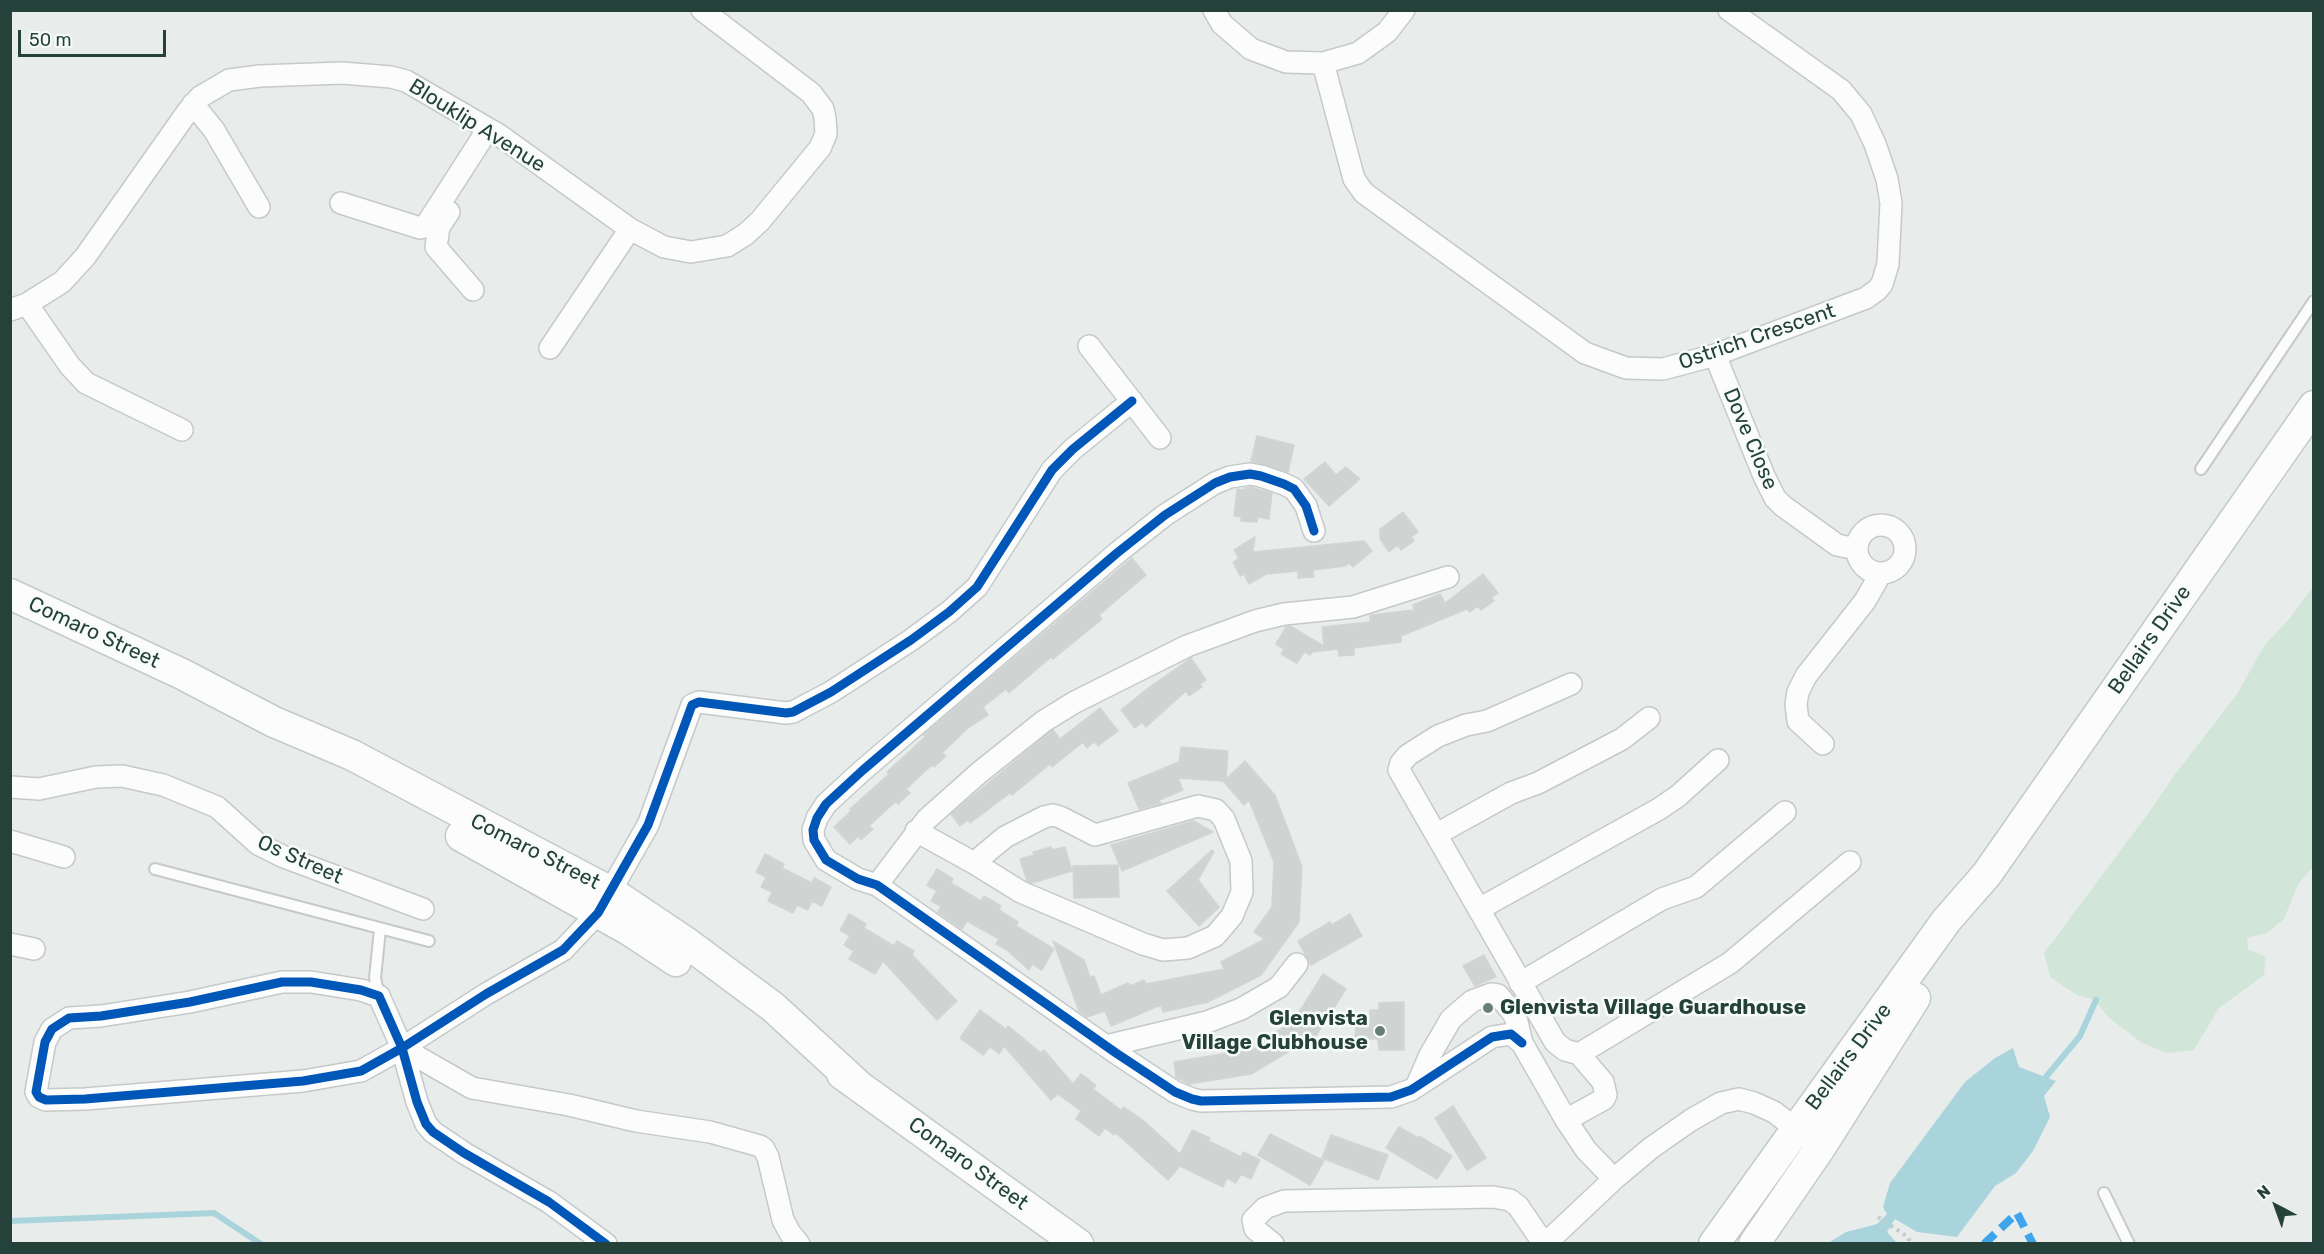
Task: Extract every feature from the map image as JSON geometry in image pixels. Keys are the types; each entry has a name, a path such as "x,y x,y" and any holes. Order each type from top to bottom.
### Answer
{"street":[{"name":"Blouklip Avenue","path":"19,307 62,282 85,257 193,104 218,85 241,78 342,73 381,76 406,81 494,132 630,229 664,247 681,251 709,250 727,246 746,234 760,221 820,148 826,134 825,118 823,109 811,93 702,10"},
{"path":"1214,10 1222,24 1251,49 1286,62 1323,63 1358,53 1387,32 1404,10"},
{"name":"Ostrich Crescent","path":"1323,63 1354,179 1370,198 1568,342 1594,357 1626,368 1648,370 1681,365 1715,356 1871,295 1883,281 1890,253 1891,203 1887,179 1880,156 1861,114 1841,90 1729,10"},
{"path":"193,104 214,130 259,207"},
{"path":"341,203 425,228 494,132"},
{"path":"473,290 436,247 436,238 439,227 494,132"},
{"path":"550,348 630,229"},
{"path":"19,307 86,383 182,430"},
{"path":"1089,346 1160,438"},
{"name":"Dove Close","path":"1715,356 1775,498 1837,545 1857,549"},
{"path":"606,1244 549,1202 464,1153 433,1132 426,1124 417,1102 402,1048 379,996 361,990 311,982 282,982 190,1002 100,1016 69,1018 52,1029 45,1042 37,1076 36,1094 46,1100 84,1099 303,1080 361,1071 402,1048 486,994 563,950 604,902 648,825 692,705 699,702 793,712 831,692 911,640 949,612 977,587 1052,470 1073,449 1132,401"},
{"name":"Bellairs Drive","path":"1731,1239 1820,1148 1952,938 1987,874 2313,406"},
{"path":"1314,531 1306,506 1294,489 1261,476 1241,475 1215,483 1165,515 1117,553 826,804 813,830 818,850 826,860 839,869 858,879 877,885 1175,1092 1201,1101 1380,1098 1401,1095 1431,1078 1492,1036 1511,1034 1522,1043"},
{"path":"1823,744 1798,721 1796,704 1798,692 1806,676 1865,601 1881,573 1897,567 1904,557 1904,539 1897,530 1886,525 1874,526 1860,538 1857,549 1864,566 1881,573"},
{"path":"877,885 916,831 980,772 1044,721 1075,702 1187,646 1266,617 1353,608 1448,577"},
{"name":"Comaro Street","path":"10,594 142,655 274,722 352,755 604,902 672,957 766,1024 858,1085 1078,1244"},
{"path":"1566,1120 1600,1102 1606,1095 1603,1082 1579,1054 1565,1050 1555,1042 1437,834 1400,774 1400,767 1404,759 1438,736 1466,725 1487,721 1571,684"},
{"path":"1437,834 1511,793 1538,783 1622,739 1649,718"},
{"path":"1479,909 1659,809 1678,796 1718,760"},
{"name":"Os Street","path":"10,787 39,789 96,777 122,776 163,785 217,807 258,844 284,857 423,909"},
{"path":"916,831 1021,892 1143,944 1163,950 1188,948 1215,936 1232,915 1242,892 1241,861 1224,819 1216,810 1198,806 1095,834 1060,817 1053,815 1044,817 1005,837 974,863"},
{"path":"1520,983 1662,899 1696,887 1785,812"},
{"path":"10,841 64,857"},
{"path":"1579,1054 1730,963 1850,862"},
{"name":"Bellairs Drive","path":"1731,1239 1796,1128 1900,988 1946,921 1987,874"},
{"path":"10,944 34,949"},
{"path":"1106,1046 1207,1022 1241,1009 1279,987 1297,964"},
{"path":"1417,1085 1430,1055 1451,1018 1472,1001 1495,994 1502,998 1517,1022 1522,1043 1566,1120 1586,1150 1614,1179"},
{"path":"402,1048 472,1088 569,1105 636,1121 710,1132 762,1147 768,1157 780,1213 790,1233 799,1244"},
{"path":"1273,1244 1255,1229 1253,1220 1265,1208 1284,1201 1493,1197 1510,1200 1518,1206 1545,1244 1614,1179 1651,1148 1691,1120 1727,1101 1743,1100 1774,1112 1820,1148"}],"lane":[{"path":"2200,469 2313,301"},
{"path":"155,869 429,941"},
{"path":"379,996 375,978 380,929"},
{"path":"2104,1193 2129,1244"}],"path":[{"path":"1878,1217 1908,1237 1911,1244"}],"green space":[{"path":"2313,587 2313,867 2298,884 2284,919 2267,933 2247,938 2248,949 2266,957 2264,975 2219,1008 2194,1050 2167,1053 2142,1043 2108,1017 2095,1000 2077,995 2050,977 2044,953 2237,694 2264,646 2289,619"}],"water":[{"path":"2013,1048 2019,1067 2056,1081 2044,1096 2050,1117 2033,1151 2016,1173 1995,1186 1957,1237 1917,1232 1895,1219 1887,1232 1897,1243 1828,1243 1846,1232 1877,1224 1887,1214 1883,1207 1890,1183 1965,1082 1995,1058"}],"building":[{"path":"1257,436 1294,445 1288,472 1251,461"},
{"path":"1325,462 1336,475 1346,467 1360,479 1329,506 1304,479"},
{"path":"1250,487 1272,493 1269,519 1258,517 1257,522 1241,521 1241,517 1234,516 1237,489 1245,490"},
{"path":"1403,512 1418,532 1411,537 1414,541 1401,550 1398,545 1389,552 1380,539 1380,529"},
{"path":"1255,537 1253,552 1364,541 1372,551 1353,567 1349,563 1345,566 1313,570 1314,577 1298,578 1298,571 1266,574 1249,584 1244,574 1240,576 1233,562 1239,558 1234,550"},
{"path":"1132,558 1146,575 1099,615 1102,619 1053,659 1051,657 1009,693 1006,689 983,707 988,715 969,727 942,753 946,756 934,767 932,765 906,789 910,793 898,804 896,801 869,826 873,829 861,840 858,836 850,844 834,827 852,810 850,809 889,774 887,772 925,737 923,735"},
{"path":"1483,574 1498,593 1491,598 1494,601 1481,610 1478,606 1470,612 1467,609 1401,636 1401,642 1354,648 1354,655 1339,656 1338,649 1312,652 1310,655 1304,652 1297,663 1281,654 1284,649 1276,644 1286,627 1290,626 1324,646 1322,627 1370,622 1370,615 1414,610 1413,605 1440,594 1445,603"},
{"path":"1191,658 1206,680 1200,684 1202,687 1189,696 1186,691 1146,727 1142,722 1135,728 1121,710"},
{"path":"1100,708 1118,731 1098,746 1094,742 1087,748 1083,742 1052,767 1050,764 1012,795 1010,793 970,823 968,820 960,826 951,814 1051,731 1053,730 1060,739"},
{"path":"1181,747 1228,751 1226,779 1245,761 1275,795 1302,867 1299,922 1261,975 1208,1002 1163,1012 1161,1005 1111,1026 1105,1011 1087,1017 1079,1011 1053,941 1084,960 1090,977 1094,976 1101,995 1128,983 1130,986 1144,980 1146,984 1224,969 1221,962 1265,939 1254,932 1272,907 1274,862 1249,800 1244,805 1223,781 1178,778 1183,790 1157,801 1161,803 1139,809 1128,783 1179,762"},
{"path":"1193,821 1213,832 1122,871 1111,845"},
{"path":"1051,847 1052,850 1065,847 1072,871 1032,883 1027,881 1020,859 1034,855 1033,852"},
{"path":"1212,850 1214,852 1198,880 1219,907 1199,926 1167,891"},
{"path":"765,854 784,864 782,868 812,883 814,878 831,887 822,906 812,901 808,910 797,905 793,913 768,901 772,892 761,887 766,877 756,872"},
{"path":"1118,865 1119,897 1074,898 1073,866"},
{"path":"937,869 953,879 951,883 981,901 984,896 1001,906 999,910 1018,922 1016,926 1054,949 1042,970 1032,964 1029,970 1007,950 996,944 999,939 967,921 962,929 938,912 941,906 931,901 937,891 927,885"},
{"path":"849,914 866,924 864,928 894,946 897,941 914,951 912,955 957,1001 937,1020 883,961 875,974 849,959 854,951 844,945 850,936 840,930"},
{"path":"1350,914 1362,936 1311,965 1298,941 1330,922 1332,925"},
{"path":"1484,955 1496,977 1475,986 1463,966"},
{"path":"1323,974 1346,989 1312,1042 1308,1040 1251,1074 1189,1084 1176,1077 1174,1062 1258,1048 1256,1044 1293,1022"},
{"name":"Glenvista Village Clubhouse","path":"1404,1002 1404,1050 1379,1050 1378,1039 1355,1039 1356,1023 1370,1023 1370,1010 1379,1010 1379,1003"},
{"path":"980,1010 1006,1029 1008,1026 1041,1053 1044,1050 1073,1084 1081,1074 1096,1085 1093,1089 1121,1110 1124,1107 1144,1121 1180,1154 1192,1130 1241,1157 1243,1152 1260,1160 1251,1179 1241,1174 1236,1183 1227,1178 1223,1187 1180,1166 1168,1180 1116,1133 1114,1135 1105,1128 1099,1136 1076,1119 1081,1111 1058,1094 1051,1100 1004,1046 999,1054 990,1047 983,1055 960,1038"},
{"path":"1453,1106 1486,1158 1467,1170 1435,1118"},
{"path":"1399,1127 1452,1156 1437,1179 1386,1148"},
{"path":"1270,1134 1324,1161 1310,1185 1258,1155"},
{"path":"1331,1135 1388,1155 1378,1180 1322,1158"}],"waterway":[{"path":"2045,1078 2080,1036 2096,1000"},
{"path":"10,1221 214,1213 261,1244"}],"marked path":[{"path":"1984,1244 2017,1213 2033,1244"}],"cycle path":[{"path":"606,1244 549,1202 464,1153 433,1132 426,1124 417,1102 402,1048 379,996 361,990 311,982 282,982 190,1002 101,1016 69,1018 52,1029 45,1042 36,1092 39,1097 46,1100 85,1099 303,1081 361,1071 402,1048 486,994 563,950 598,913 648,825 692,705 699,702 793,712 831,692 911,640 949,612 977,587 1052,470 1073,449 1132,401"},
{"path":"1314,531 1306,506 1294,489 1284,484 1250,474 1230,477 1215,483 1165,515 1117,553 863,770 826,804 817,818 813,830 814,840 826,860 858,879 877,885 1116,1053 1175,1092 1192,1099 1201,1101 1391,1097 1411,1090 1492,1037 1511,1034 1522,1043"}],"place":[{"name":"Glenvista Village Guardhouse","path":"1488,1008"},
{"name":"Glenvista Village Clubhouse","path":"1380,1031"}]}
